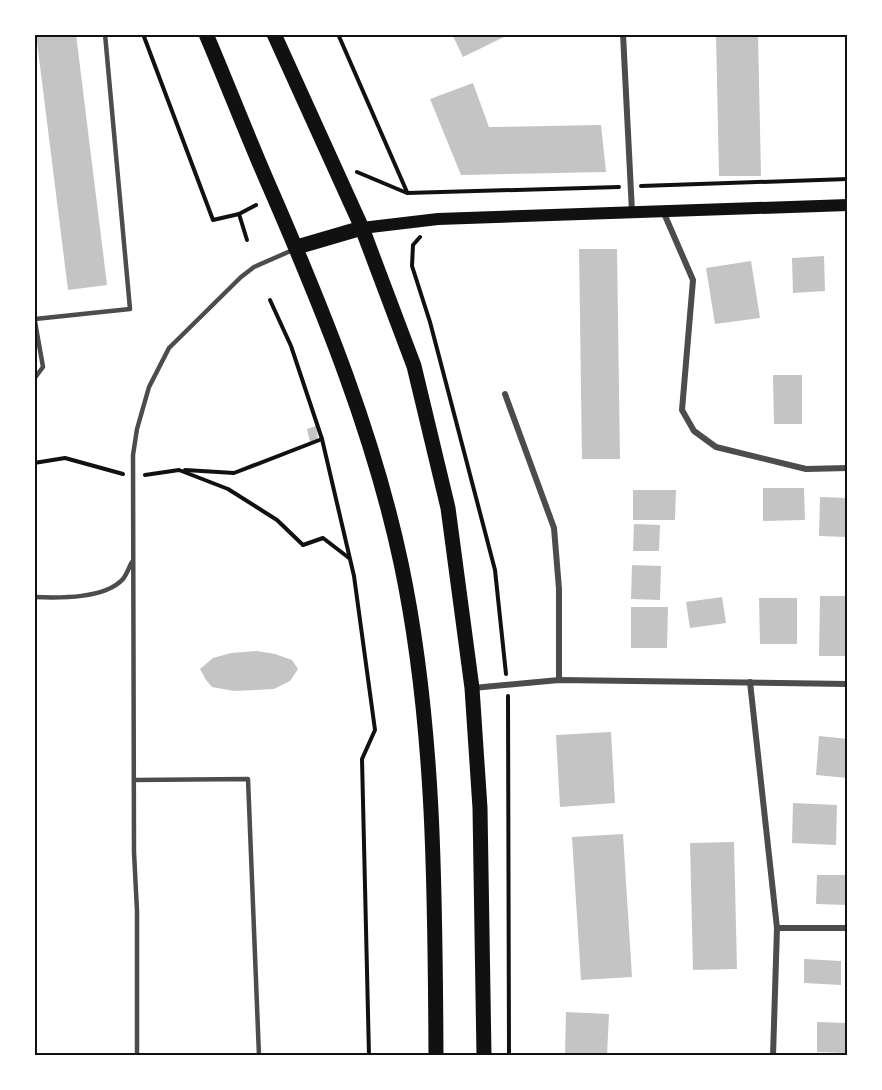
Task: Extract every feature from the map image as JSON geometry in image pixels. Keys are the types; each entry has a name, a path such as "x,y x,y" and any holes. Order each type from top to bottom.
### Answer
{"main road":[{"path":"206,34 297,247 354,394 401,565 423,703 428,766 432,829 436,1056"},
{"path":"274,34 362,228 414,366 448,508 472,688 480,808 484,1056"},
{"path":"297,247 362,228 438,219 848,205"}],"street":[{"path":"623,34 632,213"},
{"path":"663,212 693,280 682,410 694,431 716,447 806,469 848,468"},
{"path":"505,394 554,528 559,589 559,680"},
{"path":"472,688 559,680 848,684"},
{"path":"750,682 777,928 773,1056"},
{"path":"777,928 848,928"}],"lane":[{"path":"34,379 43,367 35,318 130,309 105,34"},
{"path":"137,1056 133,455 137,429 149,387 170,348 241,277 254,267 297,247"},
{"path":"34,597 77,596 111,588 123,579 134,560"},
{"path":"134,780 248,779 259,1056"}],"path":[{"path":"142,34 213,220 239,214 256,205"},
{"path":"338,34 408,193 357,172"},
{"path":"239,214 247,240"},
{"path":"421,236 413,245 412,266 430,322 495,570 509,718 509,1056"},
{"path":"270,300 291,346 322,439 354,576 375,730 362,759 369,1056"},
{"path":"34,463 65,458 133,477 179,470 234,473 322,439"},
{"path":"179,470 228,489 277,520 303,545 323,538 349,559"}],"building":[{"path":"36,34 76,34 107,285 68,290"},
{"path":"452,34 505,34 506,36 463,57"},
{"path":"716,34 758,34 761,176 719,176"},
{"path":"473,83 489,127 601,125 606,172 461,175 430,99"},
{"path":"579,249 617,249 620,459 582,459"},
{"path":"824,256 825,291 793,293 792,258"},
{"path":"751,261 760,318 715,324 706,268"},
{"path":"773,375 802,375 802,424 774,424"},
{"path":"316,426 318,439 310,442 307,429"},
{"path":"763,488 804,488 805,520 763,521"},
{"path":"633,490 676,490 675,520 633,520"},
{"path":"820,497 848,498 847,537 819,536"},
{"path":"634,524 660,525 659,551 633,551"},
{"path":"632,565 661,566 660,600 631,599"},
{"path":"820,596 848,596 848,656 819,656"},
{"path":"722,597 726,623 690,628 686,602"},
{"path":"759,598 797,598 797,644 760,644"},
{"path":"631,607 668,607 667,648 631,648"},
{"path":"257,651 292,660 298,669 290,681 274,689 234,691 212,687 200,669 213,658 231,653"},
{"path":"611,732 615,803 560,807 556,735"},
{"path":"819,736 848,739 848,778 816,775"},
{"path":"793,803 837,805 836,845 792,843"},
{"path":"623,834 632,977 581,980 572,837"},
{"path":"734,842 737,969 693,970 690,843"},
{"path":"817,875 848,875 847,905 816,904"},
{"path":"804,959 841,961 841,985 804,983"},
{"path":"566,1012 609,1014 607,1056 565,1056"},
{"path":"817,1022 848,1023 847,1053 817,1052"}]}
